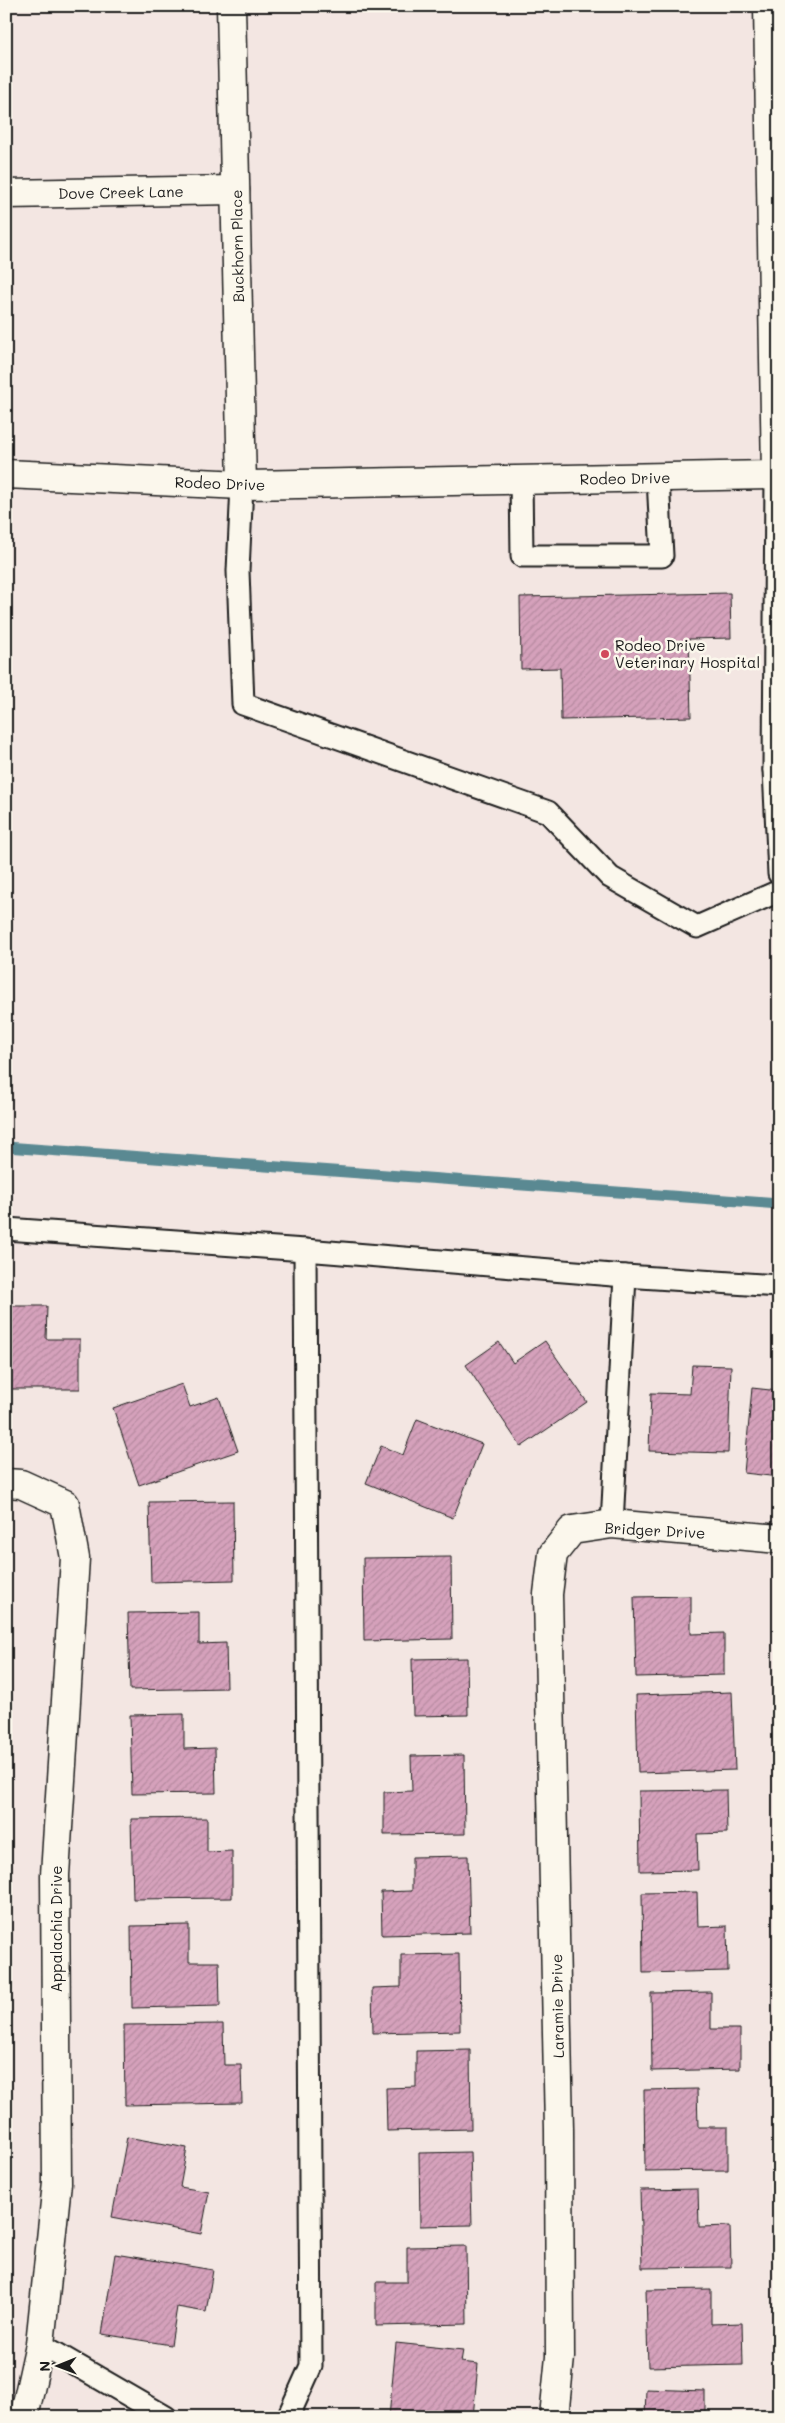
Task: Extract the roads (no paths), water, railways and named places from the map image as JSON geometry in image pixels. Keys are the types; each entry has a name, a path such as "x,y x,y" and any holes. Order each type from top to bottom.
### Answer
{"street":[{"name":"Buckhorn Place","path":"231,6 242,485"},
{"path":"768,6 775,172 776,474"},
{"name":"Dove Creek Lane","path":"6,194 235,190"},
{"name":"Rodeo Drive","path":"6,474 242,485 521,478 658,478 776,474"},
{"name":"Appalachia Drive","path":"6,1483 21,1484 65,1504 75,1558 55,1874 57,2183 40,2344 24,2417"},
{"name":"Bridger Drive","path":"548,1594 553,1554 572,1530 612,1524 779,1539"},
{"name":"Laramie Drive","path":"548,1594 560,2130 560,2357 554,2417"}],"lane":[{"path":"776,474 776,770 779,874"},
{"path":"521,478 522,556 662,556 658,478"},
{"path":"242,485 238,571 243,704 548,812 610,877 697,927 779,891"},
{"path":"6,1229 779,1286"},
{"path":"288,2417 311,2366 304,1250"},
{"path":"612,1524 625,1276"},
{"path":"40,2344 166,2417"}],"waterway":[{"path":"6,1147 779,1204"}],"place":[{"name":"Rodeo Drive Veterinary Hospital","path":"605,654"}]}
